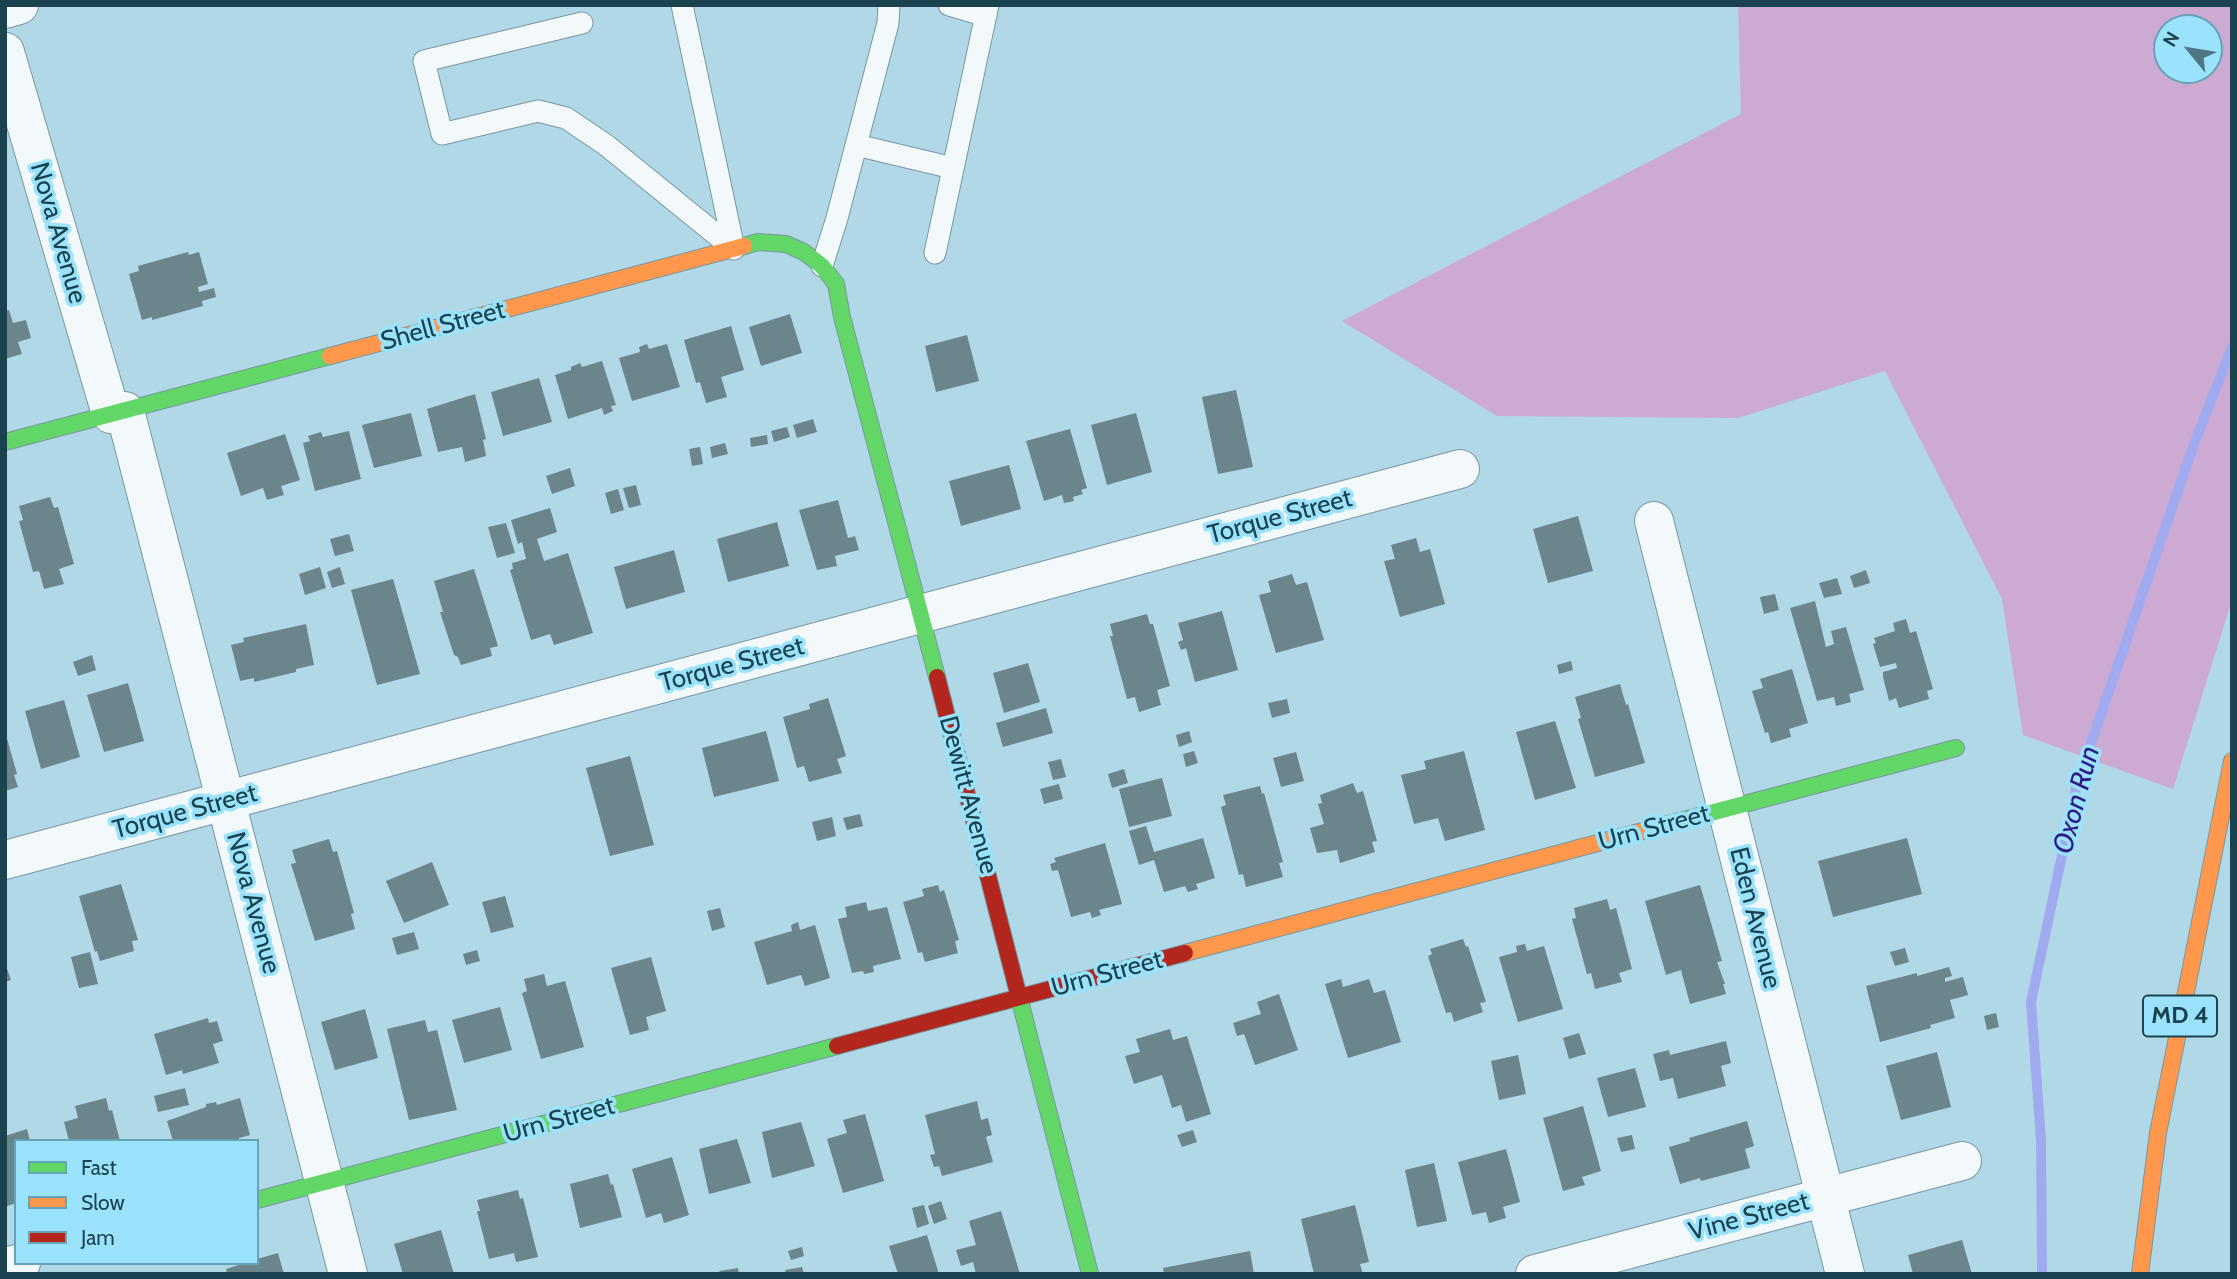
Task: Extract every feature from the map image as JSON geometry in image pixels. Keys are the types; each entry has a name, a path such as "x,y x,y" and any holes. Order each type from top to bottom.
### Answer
{"main road":[{"name":"Shell Street","path":"5,442 758,242 786,244 804,252 822,266 836,284 842,317"},
{"name":"Dewitt Avenue","path":"842,317 1090,1274"},
{"name":"Urn Street","path":"259,1199 1956,748"},
{"name":"MD 4","path":"2140,1274 2158,1133 2232,761"}],"street":[{"path":"5,9 19,5"},
{"name":"Nova Avenue","path":"5,52 118,413 226,801 348,1274"},
{"name":"Torque Street","path":"5,860 1460,469"},
{"name":"Eden Avenue","path":"1654,521 1845,1274"},
{"name":"Vine Street","path":"1535,1274 1962,1161"}],"lane":[{"path":"682,5 734,249"},
{"path":"822,266 888,23 888,5"},
{"path":"935,253 987,10 949,5"},
{"path":"582,23 424,61 442,134 538,111 566,118 606,145 734,249"},
{"path":"856,145 953,168"}],"shaded area":[{"path":"1738,5 2232,5 2232,600 2173,789 2023,735 2002,599 1885,371 1738,418 1497,416 1342,321 1741,114"}],"building":[{"path":"188,252 189,255 199,252 208,284 198,287 199,292 214,288 216,297 202,301 203,306 152,320 152,317 142,320 129,274 139,271 138,266"},
{"path":"9,310 13,323 26,320 31,338 18,342 22,354 5,359 5,311"},
{"path":"790,314 802,353 761,366 749,327"},
{"path":"731,326 744,370 721,377 727,397 706,403 700,382 696,383 684,340"},
{"path":"967,335 979,381 936,392 925,346"},
{"path":"647,344 649,349 667,344 680,387 632,401 619,358 640,352 639,347"},
{"path":"602,361 616,405 611,406 613,411 604,415 602,408 568,419 555,375 571,370 571,367 580,363 582,367"},
{"path":"539,378 552,422 503,436 491,392"},
{"path":"1236,390 1253,467 1218,474 1202,397"},
{"path":"475,394 486,439 483,440 486,456 465,462 462,447 438,452 427,409"},
{"path":"411,413 422,456 374,468 362,425"},
{"path":"1136,413 1152,472 1107,485 1091,425"},
{"path":"813,419 817,432 797,438 793,425"},
{"path":"787,427 790,437 774,442 771,431"},
{"path":"1070,429 1087,488 1081,490 1083,494 1073,497 1074,501 1064,503 1062,495 1044,501 1026,441"},
{"path":"349,431 361,479 315,491 303,443 310,441 308,436 321,432 323,437"},
{"path":"285,434 300,480 281,486 284,495 267,500 263,488 241,496 227,453"},
{"path":"767,435 768,444 751,447 750,438"},
{"path":"725,443 728,454 712,458 710,447"},
{"path":"700,447 703,464 692,466 689,449"},
{"path":"1009,465 1021,509 961,526 949,481"},
{"path":"570,468 575,486 552,494 546,476"},
{"path":"636,485 641,505 629,508 623,488"},
{"path":"618,489 624,510 611,514 605,493"},
{"path":"50,497 54,508 58,507 74,564 59,569 64,584 44,589 39,571 33,572 19,521 23,520 19,506"},
{"path":"838,500 848,538 855,536 859,550 835,556 837,566 817,570 799,510"},
{"path":"550,508 557,532 537,539 544,561 568,553 593,633 554,645 550,634 531,640 510,570 513,569 512,563 526,559 522,542 518,544 511,520"},
{"path":"1578,516 1593,571 1548,583 1533,529"},
{"path":"777,522 789,566 728,582 717,539"},
{"path":"506,523 515,553 497,558 488,527"},
{"path":"349,534 354,551 335,556 330,539"},
{"path":"1416,538 1420,552 1430,549 1445,604 1400,617 1384,561 1395,559 1391,545"},
{"path":"674,550 685,592 626,609 614,567"},
{"path":"320,567 326,588 305,595 299,574"},
{"path":"340,567 345,584 332,588 327,572"},
{"path":"474,569 498,646 490,648 492,656 461,665 458,657 454,655 440,612 443,612 434,581"},
{"path":"1866,570 1870,583 1854,588 1850,576"},
{"path":"1292,574 1296,585 1307,582 1324,640 1276,653 1259,595 1271,592 1268,581"},
{"path":"1837,578 1842,594 1824,598 1819,583"},
{"path":"393,579 420,674 377,685 351,590"},
{"path":"1775,594 1779,610 1764,614 1760,597"},
{"path":"1815,601 1826,647 1834,644 1831,631 1846,627 1864,690 1849,694 1851,702 1836,706 1834,697 1817,701 1790,608"},
{"path":"1222,611 1238,670 1195,682 1186,648 1181,650 1178,642 1183,640 1178,623"},
{"path":"1147,614 1150,624 1153,624 1170,686 1157,690 1161,705 1139,712 1135,697 1127,699 1110,636 1113,636 1110,624"},
{"path":"1906,619 1910,633 1916,631 1933,689 1927,691 1929,699 1899,708 1896,698 1889,701 1883,677 1883,672 1897,668 1896,663 1880,667 1873,644 1876,643 1874,638 1895,631 1893,623"},
{"path":"306,624 314,665 254,682 254,678 240,681 231,645 244,642 243,638"},
{"path":"92,655 96,670 78,676 73,662"},
{"path":"1571,661 1573,670 1559,674 1557,665"},
{"path":"1028,663 1040,702 1004,713 993,673"},
{"path":"1792,669 1808,723 1789,729 1791,737 1771,743 1768,732 1765,733 1752,691 1763,688 1760,679"},
{"path":"128,683 144,741 104,752 87,695"},
{"path":"1620,684 1645,763 1595,777 1578,719 1581,718 1575,697"},
{"path":"828,698 846,756 837,759 842,773 809,782 804,766 797,768 783,717 810,709 809,704"},
{"path":"1287,699 1290,713 1272,718 1268,703"},
{"path":"64,700 80,757 41,769 25,711"},
{"path":"1046,708 1053,733 1003,747 996,723"},
{"path":"1555,721 1576,788 1535,800 1516,732"},
{"path":"766,731 779,781 714,797 702,748"},
{"path":"1189,731 1192,742 1179,747 1176,735"},
{"path":"6,735 18,787 5,791"},
{"path":"1194,751 1198,763 1186,767 1183,754"},
{"path":"1464,751 1485,830 1445,841 1438,818 1414,824 1401,775 1426,769 1424,761"},
{"path":"1296,752 1304,781 1281,787 1273,758"},
{"path":"630,756 654,845 610,856 586,768"},
{"path":"1061,759 1066,777 1053,780 1048,762"},
{"path":"1124,769 1128,783 1112,788 1108,774"},
{"path":"1162,778 1172,816 1129,827 1119,789"},
{"path":"1353,783 1357,793 1363,791 1377,841 1372,842 1375,852 1340,863 1337,850 1317,853 1310,828 1324,824 1318,804 1322,803 1320,795"},
{"path":"1059,784 1063,799 1044,804 1040,789"},
{"path":"1260,786 1283,862 1279,863 1283,877 1246,887 1243,874 1239,875 1221,807 1226,805 1223,795"},
{"path":"860,814 863,826 847,830 843,818"},
{"path":"832,817 836,836 817,841 812,822"},
{"path":"1146,826 1154,852 1203,838 1215,878 1196,884 1198,889 1188,892 1185,886 1164,892 1154,860 1139,865 1129,831"},
{"path":"1907,838 1922,894 1833,917 1818,861"},
{"path":"329,839 333,852 337,851 354,913 351,914 355,929 315,941 291,864 296,863 292,850"},
{"path":"1105,843 1122,904 1099,910 1101,915 1092,918 1090,912 1071,917 1058,870 1052,871 1050,864 1056,862 1054,858"},
{"path":"432,862 449,905 404,923 386,881"},
{"path":"121,884 138,940 132,941 134,951 100,961 79,896"},
{"path":"938,885 940,892 944,890 959,940 955,941 958,953 925,962 922,952 918,953 903,902 924,896 922,889"},
{"path":"1700,885 1722,961 1717,962 1726,994 1690,1004 1681,970 1666,975 1645,901"},
{"path":"505,896 514,927 491,933 482,902"},
{"path":"1607,899 1610,910 1616,908 1632,969 1619,973 1622,982 1595,989 1591,973 1587,974 1572,919 1576,918 1574,908"},
{"path":"866,902 868,911 887,907 901,959 873,966 874,972 852,973 838,919 847,917 845,907"},
{"path":"720,908 725,927 712,931 707,911"},
{"path":"798,922 800,930 815,925 830,978 805,986 801,975 767,985 754,942 792,931 791,925"},
{"path":"414,932 419,949 397,955 392,938"},
{"path":"1463,939 1466,947 1468,946 1486,1002 1480,1003 1483,1012 1454,1022 1451,1012 1446,1013 1428,956 1432,954 1430,949"},
{"path":"1525,944 1527,951 1544,946 1563,1009 1518,1022 1499,957 1517,952 1516,946"},
{"path":"1905,948 1909,962 1895,966 1890,952"},
{"path":"477,950 480,961 466,965 463,954"},
{"path":"90,952 98,984 79,988 71,957"},
{"path":"651,957 666,1011 646,1017 649,1030 630,1035 611,968"},
{"path":"5,963 11,980 5,982"},
{"path":"1949,967 1952,976 1945,978 1945,982 1963,977 1968,995 1950,1000 1955,1018 1930,1025 1931,1028 1880,1042 1866,986"},
{"path":"544,974 547,986 565,981 584,1047 541,1059 522,993 527,991 524,979"},
{"path":"1341,979 1343,987 1369,979 1374,993 1385,990 1401,1042 1348,1058 1325,984"},
{"path":"1279,994 1298,1050 1255,1065 1244,1034 1237,1036 1233,1023 1261,1014 1257,1002"},
{"path":"500,1007 512,1050 464,1063 452,1020"},
{"path":"365,1009 378,1058 335,1070 321,1022"},
{"path":"1996,1013 1999,1027 1987,1030 1984,1016"},
{"path":"208,1018 209,1023 217,1021 223,1041 213,1044 219,1063 183,1074 182,1070 166,1075 154,1034"},
{"path":"425,1020 428,1032 437,1030 457,1110 409,1120 387,1029"},
{"path":"1170,1029 1173,1040 1187,1036 1211,1114 1186,1122 1181,1105 1172,1108 1162,1075 1134,1084 1125,1056 1140,1052 1136,1039"},
{"path":"1579,1033 1586,1054 1569,1059 1563,1038"},
{"path":"1726,1041 1731,1063 1721,1066 1726,1086 1678,1099 1673,1078 1660,1081 1653,1054 1669,1050 1670,1055"},
{"path":"1937,1052 1951,1107 1901,1120 1886,1066"},
{"path":"1518,1055 1526,1094 1499,1100 1491,1061"},
{"path":"1635,1068 1646,1107 1608,1117 1597,1078"},
{"path":"185,1088 189,1105 158,1112 154,1096"},
{"path":"106,1098 119,1139 68,1139 64,1122 78,1118 75,1106"},
{"path":"240,1098 250,1135 239,1139 172,1139 167,1121 206,1107 206,1104 216,1102 217,1105"},
{"path":"977,1101 981,1120 988,1118 992,1135 986,1137 993,1162 942,1176 939,1166 934,1167 930,1155 935,1154 925,1115"},
{"path":"1583,1106 1601,1171 1582,1177 1585,1185 1563,1191 1543,1118"},
{"path":"865,1114 884,1181 843,1193 827,1139 847,1133 843,1120"},
{"path":"1747,1121 1754,1146 1745,1149 1750,1168 1680,1184 1669,1147 1690,1141 1689,1138"},
{"path":"801,1122 815,1166 772,1178 762,1132"},
{"path":"27,1129 30,1139 14,1139 14,1204 7,1206 5,1136"},
{"path":"1193,1130 1197,1142 1182,1147 1177,1135"},
{"path":"1632,1135 1635,1149 1621,1152 1617,1138"},
{"path":"737,1139 751,1183 709,1194 699,1149"},
{"path":"1506,1149 1520,1202 1503,1207 1506,1218 1489,1223 1486,1212 1472,1215 1458,1162"},
{"path":"672,1157 689,1215 664,1223 661,1213 646,1218 632,1169"},
{"path":"1434,1163 1447,1221 1417,1227 1405,1170"},
{"path":"608,1174 622,1217 580,1228 570,1184"},
{"path":"518,1190 520,1199 523,1198 538,1257 516,1262 514,1253 489,1259 477,1211 480,1211 477,1200"},
{"path":"941,1201 947,1219 934,1224 928,1206"},
{"path":"924,1205 929,1224 917,1228 912,1208"},
{"path":"1355,1205 1369,1262 1360,1264 1363,1274 1314,1274 1301,1219"},
{"path":"1001,1211 1020,1274 976,1274 973,1262 961,1266 956,1250 976,1245 969,1221"},
{"path":"441,1230 454,1274 403,1274 394,1244"},
{"path":"927,1235 939,1274 898,1274 889,1246"},
{"path":"1962,1240 1972,1274 1913,1274 1908,1255"},
{"path":"802,1247 804,1256 791,1260 788,1251"},
{"path":"1250,1251 1254,1274 1164,1274 1163,1268"},
{"path":"278,1253 284,1274 227,1274 226,1269 239,1265 259,1265 259,1258"},
{"path":"802,1267 804,1274 786,1274 785,1270"},
{"path":"738,1268 739,1274 720,1274 719,1271"}],"waterway":[{"name":"Oxon Run","path":"2042,1274 2041,1140 2031,1002 2077,784 2194,444 2232,347"}],"traffic: fast":[{"path":"744,246 758,242 786,244 804,252 822,266 836,284 842,317 937,677"},
{"path":"5,442 330,356"},
{"path":"1684,820 1956,748"},
{"path":"1019,997 1090,1274"},
{"path":"259,1199 837,1046"}],"traffic: slow":[{"path":"330,356 744,246"},
{"path":"2140,1274 2158,1133 2232,761"},
{"path":"1185,953 1684,820"}],"traffic: jam":[{"path":"937,677 1019,997"},
{"path":"837,1046 1185,953"}]}
